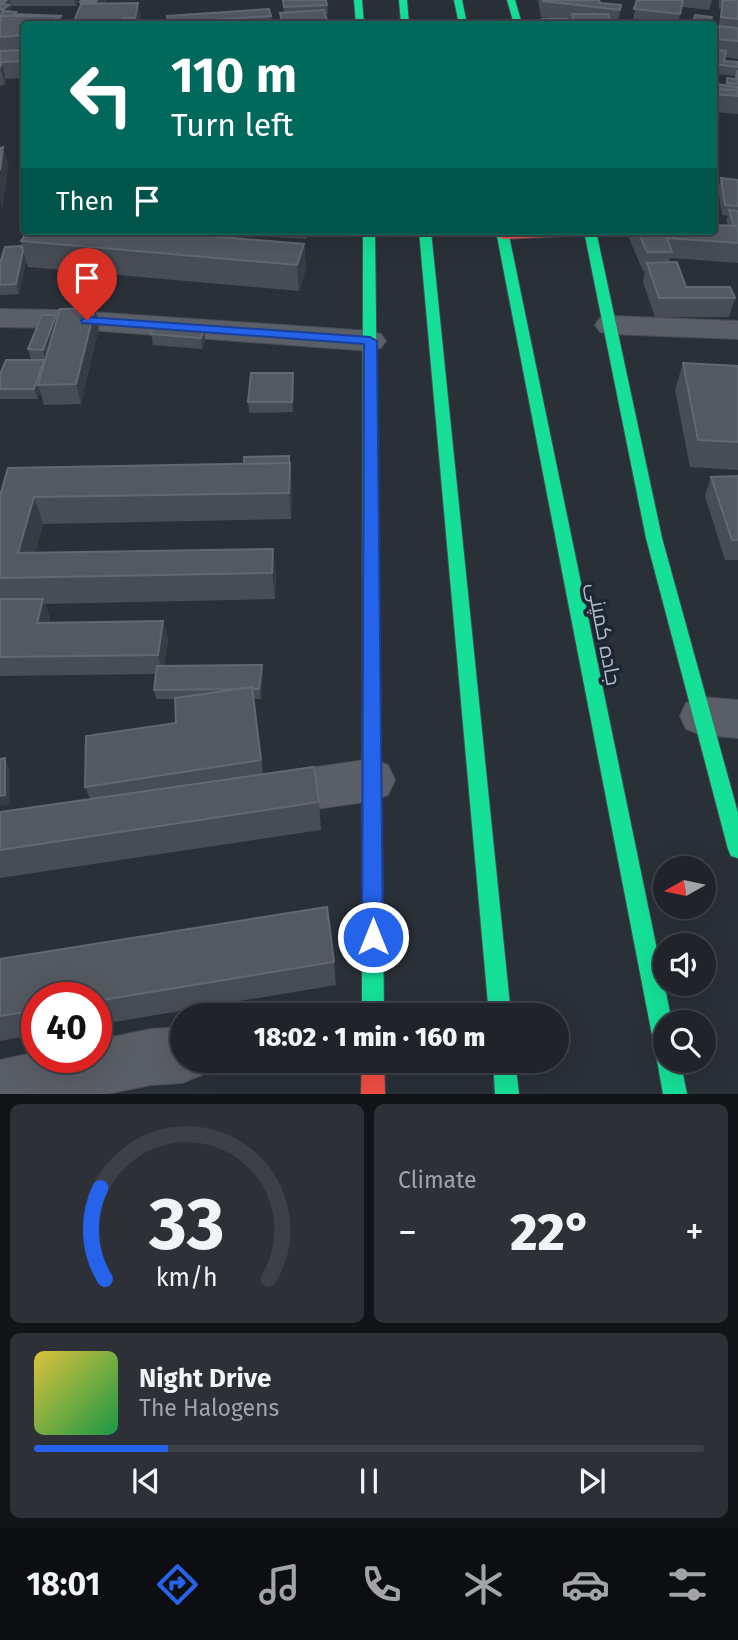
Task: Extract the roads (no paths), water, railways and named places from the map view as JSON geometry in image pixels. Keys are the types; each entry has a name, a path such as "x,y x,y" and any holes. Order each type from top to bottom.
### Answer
{"main road":[{"path":"358,0 360,21"},
{"path":"403,0 405,21"},
{"path":"458,0 462,21"},
{"path":"511,0 517,21"},
{"path":"369,235 373,1003"},
{"path":"425,235 499,1003"},
{"name":"جاده کمپنی","path":"502,235 658,1010"},
{"path":"592,235 654,538 720,718 738,849"},
{"path":"373,1073 373,1094"},
{"path":"506,1073 508,1094"},
{"path":"671,1073 675,1094"}],"street":[{"path":"0,318 61,319 370,341"},
{"path":"611,326 738,330"},
{"path":"224,801 372,780"},
{"path":"0,1088 151,1057 170,1056"}]}
